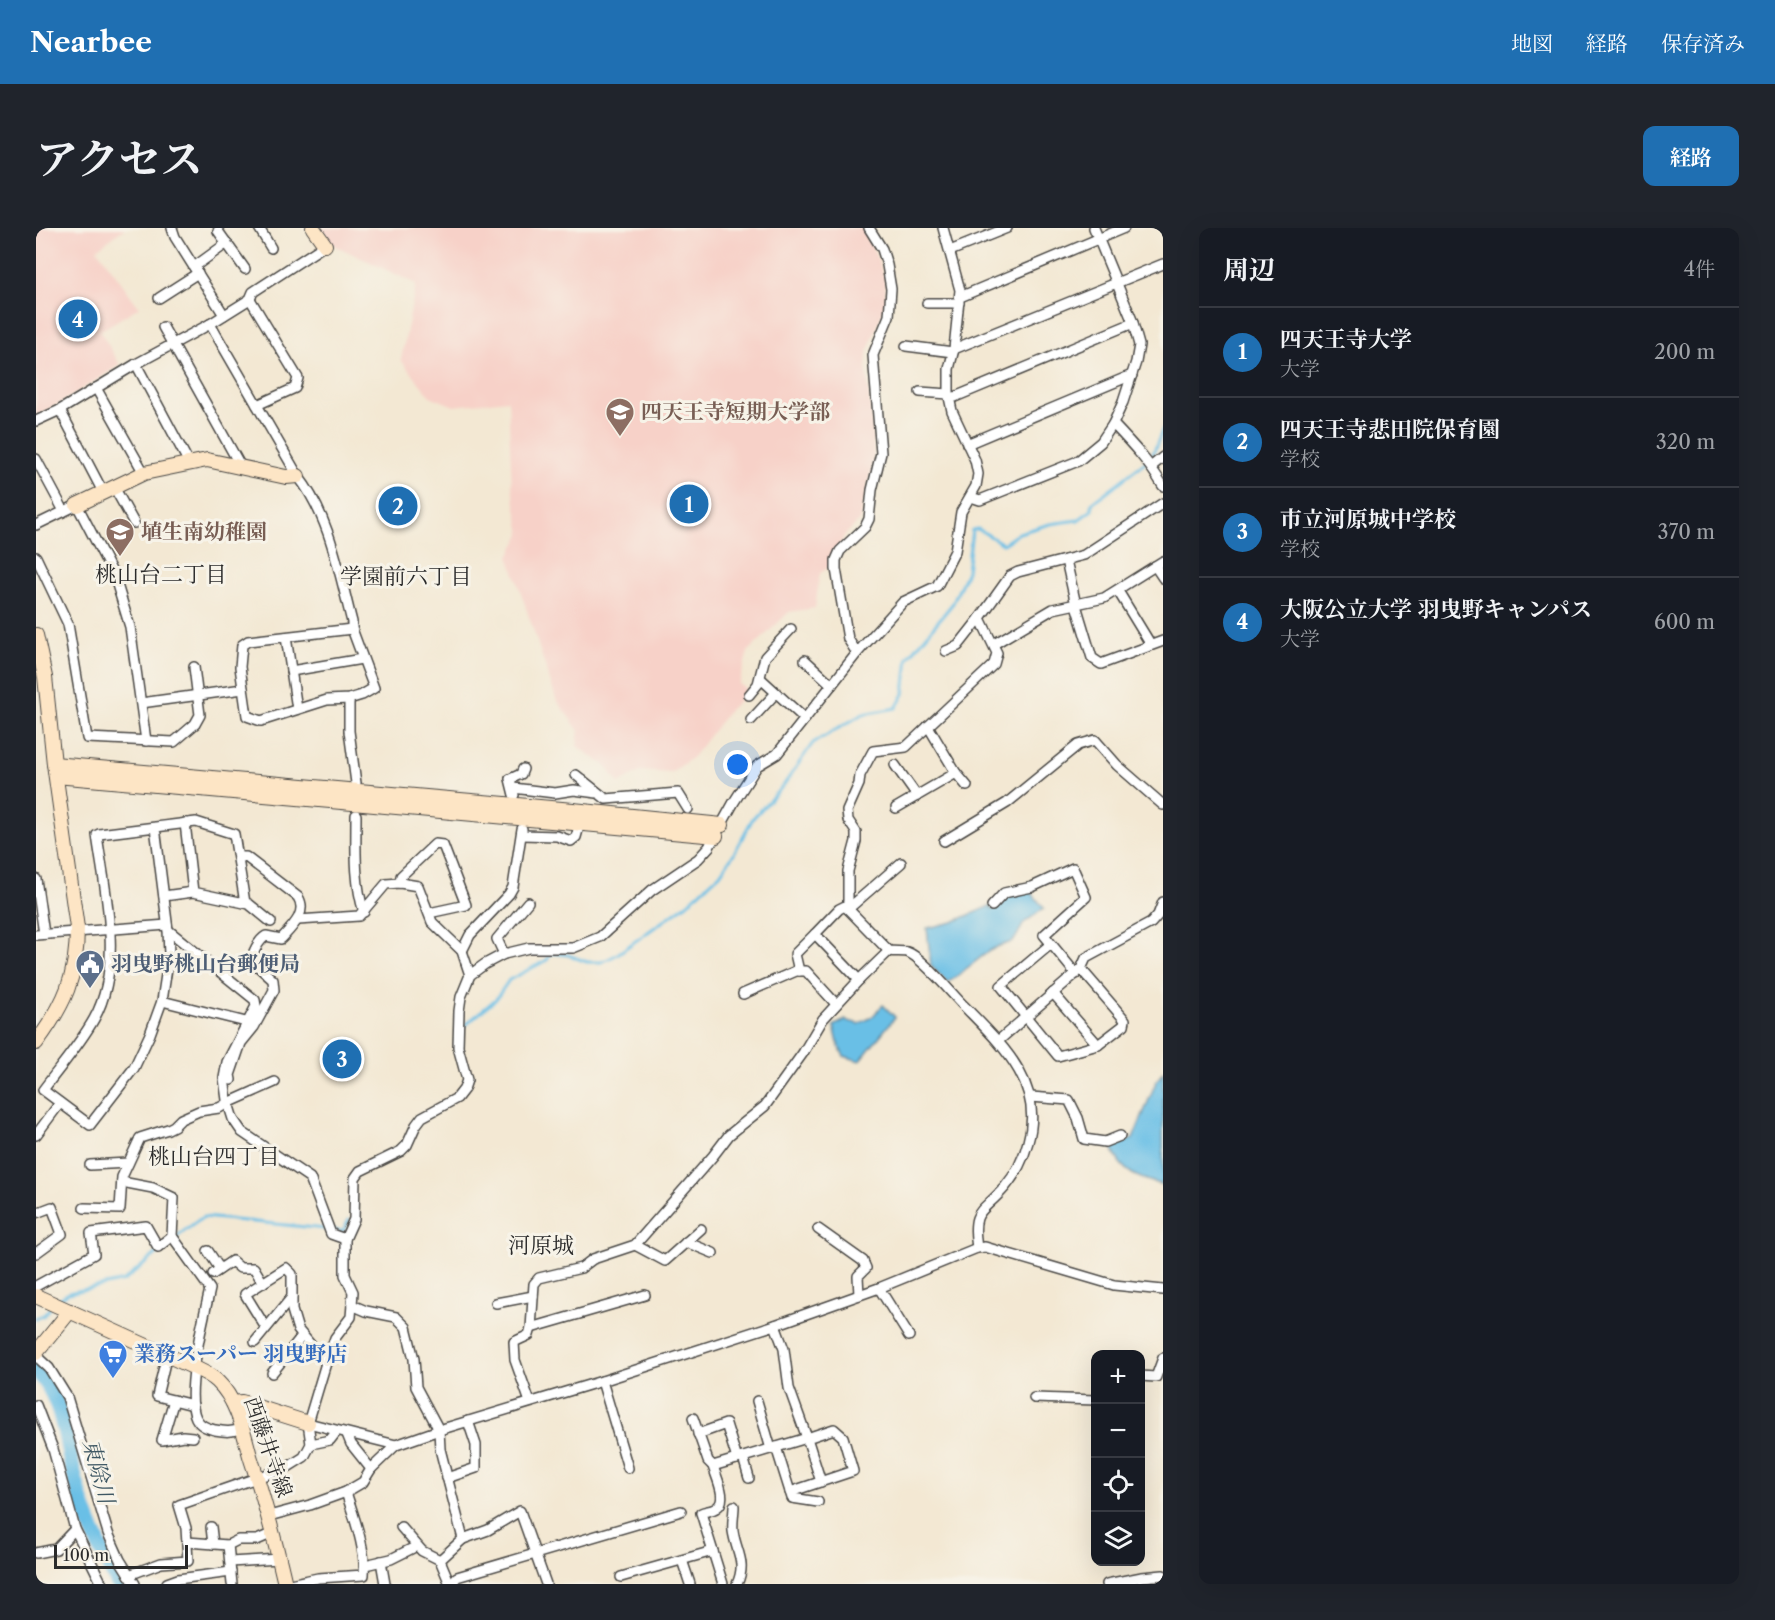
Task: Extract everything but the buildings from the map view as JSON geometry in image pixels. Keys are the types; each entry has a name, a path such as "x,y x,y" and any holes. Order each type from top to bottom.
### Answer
{"street":[{"path":"172,228 224,315"},
{"path":"259,228 272,248"},
{"path":"36,421 60,410 135,363 210,324 250,298 253,292 325,245 313,228"},
{"path":"857,653 848,639 836,560 844,544 865,527 869,519 872,490 881,453 873,355 889,316 891,290 882,249 869,228"},
{"path":"129,1575 161,1563 188,1561 186,1528 179,1505 288,1467 304,1456 311,1444 308,1423 326,1363 335,1338 351,1317 353,1292 345,1275 345,1239 354,1218 356,1178 360,1171 401,1151 407,1145 422,1117 457,1098 464,1089 467,1080 458,1047 459,1011 461,997 470,975 504,954 529,948 573,948 600,937 652,890 698,859 709,847 757,765 777,754 857,653 903,602 937,586 955,551 961,512 964,503 971,497 976,486 978,474 952,411 949,369 960,290 943,228"},
{"path":"950,251 1007,228"},
{"path":"971,497 980,500 1078,461 1097,447 1113,424 1132,375 1139,345 1133,323 1094,228"},
{"path":"927,303 959,300 1124,228"},
{"path":"218,231 245,269"},
{"path":"159,298 227,243"},
{"path":"906,346 953,350 1163,264"},
{"path":"250,298 298,378 295,388 257,405"},
{"path":"920,392 950,396 1133,323"},
{"path":"210,324 298,476 308,489 325,522 352,629 374,688 349,699 327,700 261,721 247,716 240,667 242,645 248,641 352,629"},
{"path":"163,327 241,466"},
{"path":"135,363 189,463"},
{"path":"967,444 1132,375"},
{"path":"96,388 144,473"},
{"path":"60,410 108,489 134,523"},
{"path":"1113,424 1152,466 1163,486"},
{"path":"1152,466 1163,457"},
{"path":"36,459 64,511"},
{"path":"36,525 144,473 189,463 207,460 286,477 298,476"},
{"path":"946,651 958,646 1011,576 1018,572 1084,555 1163,503"},
{"path":"77,505 115,578 130,627 146,741"},
{"path":"36,557 68,624 87,738 174,742 195,724 200,715 194,667"},
{"path":"1066,560 1076,605 1092,658 1101,664 1163,641"},
{"path":"994,644 1053,609 1104,598 1159,563 1163,578"},
{"path":"1118,591 1151,645"},
{"path":"977,1248 974,1227 977,1215 1006,1186 1026,1151 1032,1129 1031,1097 1022,1073 998,1041 924,964 909,952 889,951 848,907 848,870 856,841 855,832 848,820 848,811 859,784 860,775 873,751 906,747 994,664 997,653 980,618"},
{"path":"749,694 758,684 765,657 791,629"},
{"path":"36,635 40,679 77,931 77,952 73,977 55,1018 36,1043"},
{"path":"286,637 297,709"},
{"path":"291,672 362,659"},
{"path":"805,660 832,685"},
{"path":"760,678 805,719"},
{"path":"141,703 243,689"},
{"path":"751,720 776,693"},
{"path":"349,699 349,731 356,783"},
{"path":"928,726 956,773 967,786"},
{"path":"944,841 1007,802 1078,745 1095,740 1117,765 1163,805"},
{"path":"895,765 917,796"},
{"path":"523,769 521,774 510,779 514,791 555,793 574,790 597,793"},
{"path":"55,770 573,810 719,830"},
{"path":"55,770 580,824 719,830"},
{"path":"896,808 956,773"},
{"path":"576,775 606,799 678,793 688,809"},
{"path":"573,810 574,790"},
{"path":"356,814 356,850 361,903 364,912"},
{"path":"155,827 169,955 162,1001 150,1034 134,1068 90,1125 43,1090 94,1019 104,995 112,954 97,835 155,827 185,823 196,822 234,834 245,903"},
{"path":"185,823 194,892"},
{"path":"462,951 470,935 513,887 522,832 557,836 571,841 576,837 580,824"},
{"path":"400,883 401,876 435,844 443,845 466,905 429,913"},
{"path":"227,1101 231,1086 230,1075 242,1043 254,1027 274,990 273,980 252,961 252,957 262,938 266,936 281,939 298,920 301,902 298,897 246,857 238,857"},
{"path":"800,971 795,954 839,909 848,907 901,863"},
{"path":"992,906 1004,893 1032,887 1073,868 1086,897 1044,935 1125,1020 1124,1025 1098,1045 1058,1056 1001,986 1051,944"},
{"path":"36,879 40,935 109,928 167,927 255,1000 256,1006 227,1062 224,1078 232,1119 242,1132 310,1178 331,1234 345,1239"},
{"path":"298,920 358,916 364,912 386,884 400,883 418,886 432,922 462,951 470,975"},
{"path":"164,896 194,892 245,903 271,921"},
{"path":"504,954 497,939 528,902"},
{"path":"998,1041 1079,972 1086,958 1151,923 1158,915 1163,902"},
{"path":"815,934 859,980"},
{"path":"530,1402 514,1360 514,1342 529,1335 534,1284 539,1278 581,1268 593,1259 635,1245 729,1135 765,1106 803,1053 823,1019 889,951"},
{"path":"743,994 796,970 806,971 836,1004"},
{"path":"1053,993 1098,1045"},
{"path":"162,1001 246,1022"},
{"path":"84,1208 120,1209 122,1182 140,1138 168,1129 181,1119 199,1111 219,1108 227,1101 275,1082"},
{"path":"1031,1097 1069,1100 1078,1118 1084,1139 1105,1142 1120,1136"},
{"path":"36,1136 60,1103"},
{"path":"90,1165 128,1163"},
{"path":"122,1182 153,1188 174,1197 172,1236 210,1289 193,1367 193,1405 199,1423 208,1428 229,1433 242,1429"},
{"path":"36,1213 52,1208 62,1234 36,1253"},
{"path":"36,1286 94,1254 91,1233 146,1226 158,1248 172,1236"},
{"path":"635,1245 665,1261 701,1229"},
{"path":"818,1229 863,1261 866,1268 858,1276 859,1295"},
{"path":"686,1242 713,1253"},
{"path":"269,1516 346,1492 363,1482 371,1469 396,1446 439,1430 775,1326 977,1248 985,1248 1114,1285 1163,1290"},
{"path":"208,1251 216,1272 232,1261 240,1268 254,1268 263,1283"},
{"path":"266,1329 245,1294 286,1268 292,1274 292,1310 298,1330 326,1363"},
{"path":"879,1287 909,1336"},
{"path":"531,1328 645,1295"},
{"name":"西藤井寺線","path":"36,1296 167,1354 216,1380 233,1403 242,1429 269,1516 284,1584"},
{"path":"496,1303 533,1296"},
{"path":"255,1342 292,1297"},
{"path":"352,1305 366,1311 396,1317 406,1327 414,1359 416,1387 439,1430 440,1449 463,1539"},
{"path":"59,1306 36,1355 60,1382 67,1397 98,1506 108,1533 135,1584"},
{"path":"775,1326 784,1349 789,1388 821,1482"},
{"path":"272,1373 302,1336"},
{"path":"167,1354 157,1396 193,1405"},
{"path":"1145,1376 1156,1377 1163,1358"},
{"path":"602,1381 628,1468"},
{"path":"1034,1398 1091,1400"},
{"path":"174,1400 162,1440 183,1436 193,1437"},
{"path":"756,1401 792,1498 818,1502"},
{"path":"233,1403 242,1402 308,1423 396,1446"},
{"path":"36,1405 53,1449 75,1529 102,1584"},
{"path":"693,1418 708,1461 713,1466 722,1496 721,1503 716,1508 701,1513 723,1584"},
{"path":"447,1478 476,1468 476,1445 468,1421"},
{"path":"698,1434 726,1424 749,1478"},
{"path":"713,1466 834,1429 843,1437 853,1471 790,1492"},
{"path":"311,1444 330,1440 337,1431"},
{"path":"347,1434 371,1469"},
{"path":"290,1584 318,1578 364,1575 365,1565 346,1492"},
{"path":"734,1506 733,1530 740,1550 741,1574 736,1584"},
{"path":"440,1560 463,1539 488,1530 520,1511 546,1584"},
{"path":"401,1527 422,1551 440,1560 450,1584 457,1578 681,1511"},
{"path":"212,1527 213,1544"},
{"path":"36,1553 56,1549 75,1529"},
{"path":"187,1542 228,1545 238,1540 257,1540 273,1533"},
{"path":"228,1545 232,1584"},
{"path":"365,1565 391,1559 417,1546"},
{"path":"621,1577 712,1551"},
{"path":"167,1583 230,1567 279,1558"},
{"path":"682,1560 690,1584"},
{"path":"381,1561 385,1584"},
{"path":"1107,1584 1142,1576 1163,1575"}],"shaded area":[{"path":"36,228 125,228 97,249 139,307 100,331 120,365 36,416"},
{"path":"321,228 864,228 885,277 886,304 867,353 866,367 874,460 859,521 844,536 831,566 820,573 815,608 789,612 748,652 739,684 749,691 729,710 693,757 671,773 641,771 619,784 607,767 577,746 579,731 556,699 509,556 521,534 512,488 508,400 454,406 430,396 401,360 416,284 332,244"}],"water":[{"path":"1030,891 1044,908 1024,923 1015,939 989,951 948,983 931,966 927,928 953,922 990,906 992,909 997,908 1006,897"},
{"path":"883,1005 895,1017 860,1061 844,1056 839,1047 834,1026 845,1020 859,1024 872,1017"},
{"path":"1163,1072 1163,1185 1132,1174 1120,1163 1112,1147 1133,1139 1156,1082"}],"waterway":[{"path":"462,1028 496,999 509,980 547,960 551,953 568,955 587,962 602,962 616,955 687,904 720,874 753,818 783,786 813,743 863,714 896,708 904,694 908,658 953,603 967,571 972,530 978,529 1003,544 1019,533 1050,524 1078,520 1092,510 1092,503 1151,458 1163,429"},
{"path":"175,1238 203,1217 326,1229"},
{"path":"332,1230 343,1231 349,1220"},
{"path":"57,1301 68,1293 124,1281 161,1250"},
{"path":"36,1318 44,1315 50,1308"},
{"name":"東除川","path":"36,1369 46,1382 59,1410 85,1512 100,1549 119,1584"}],"place":[{"name":"大阪公立大学 羽曳野キャンパス","path":"78,319"},
{"name":"四天王寺短期大学部","path":"620,438"},
{"name":"四天王寺大学","path":"689,504"},
{"name":"四天王寺悲田院保育園","path":"398,506"},
{"name":"埴生南幼稚園","path":"120,558"},
{"name":"羽曳野桃山台郵便局","path":"90,990"},
{"name":"市立河原城中学校","path":"342,1059"},
{"name":"業務スーパー 羽曳野店","path":"113,1380"}],"district":[{"name":"桃山台二丁目","path":"161,574"},
{"name":"学園前六丁目","path":"406,576"},
{"name":"桃山台四丁目","path":"214,1156"},
{"name":"河原城","path":"541,1245"}]}
